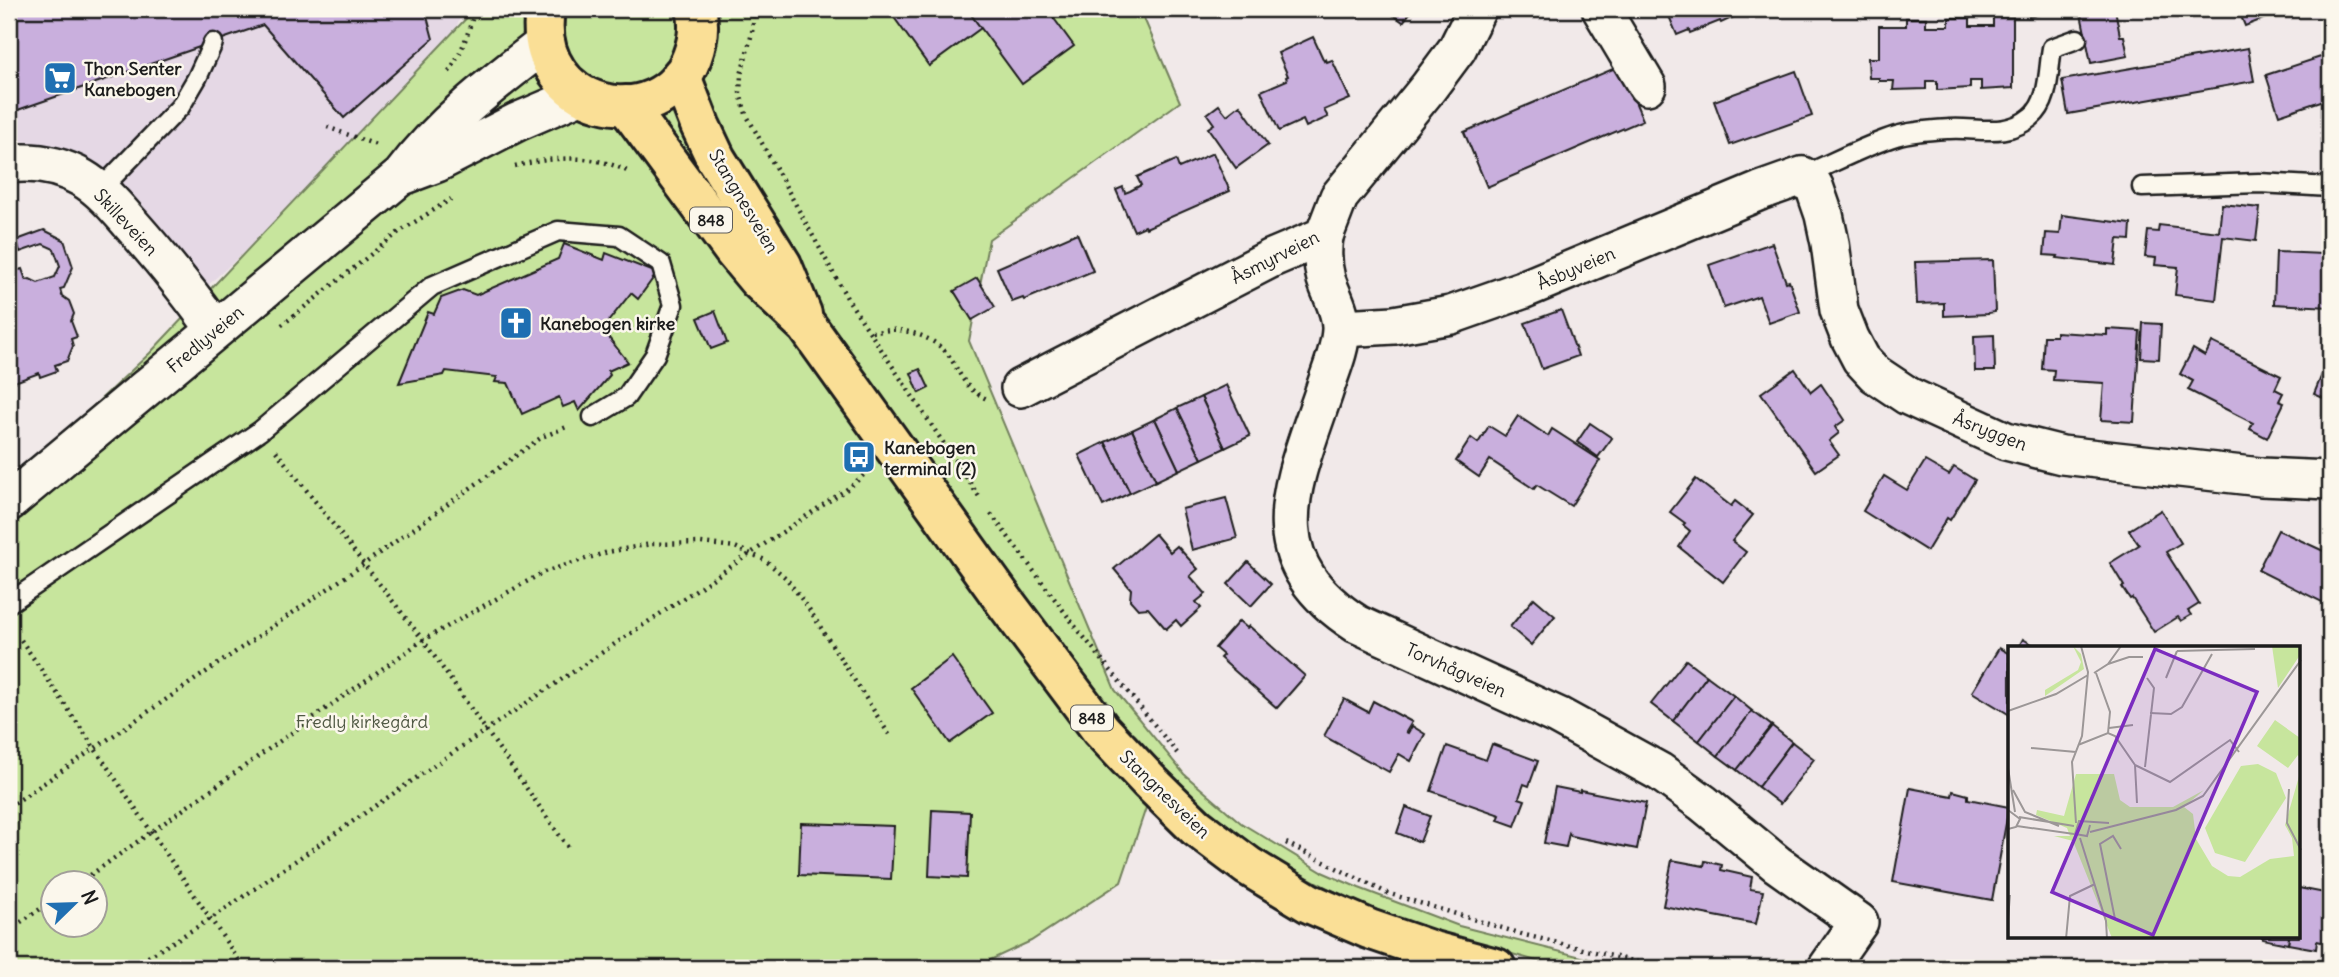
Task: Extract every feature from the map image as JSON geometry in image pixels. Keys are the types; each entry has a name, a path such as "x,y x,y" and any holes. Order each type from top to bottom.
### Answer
{"main road":[{"path":"544,26 549,60 568,85 580,94 611,105 626,105 657,96 681,76 696,47 698,31 695,9"},
{"name":"Stangnesveien","path":"681,76 716,159 782,265 807,326"},
{"name":"Stangnesveien","path":"626,105 733,250 758,280 807,326 1005,603 1101,730 1196,827 1248,866 1309,903 1369,929 1433,951 1496,968"}],"street":[{"name":"Åsmyrveien","path":"1020,387 1272,258 1324,236 1339,197 1457,49 1477,9"},
{"path":"1601,9 1647,86"},
{"name":"Fredlyveien","path":"9,502 401,176 422,148 463,110 544,26"},
{"name":"Fredlyveien","path":"401,176 437,163 517,122 580,94"},
{"name":"Skilleveien","path":"9,164 29,162 60,168 83,179 99,191 167,265 215,329"},
{"name":"Åsbyveien","path":"1342,328 1394,325 1451,315 1522,290 1802,176"},
{"name":"Åsryggen","path":"1802,176 1814,186 1824,215 1839,310 1850,338 1861,359 1875,374 1908,396 2006,441 2062,455 2248,476 2330,480"},
{"path":"1324,236 1322,253 1326,278 1342,328"},
{"name":"Torvhågveien","path":"1342,328 1337,354 1294,478 1290,534 1295,556 1307,579 1338,611 1357,624 1558,716 1660,772 1703,803 1777,864 1859,922 1827,968"}],"lane":[{"path":"1802,176 1898,135 1951,129 1987,132 2017,127 2033,116 2045,98 2052,48 2077,39"},
{"path":"99,191 180,107 213,43"},
{"path":"2142,187 2259,183 2330,187"},
{"path":"9,603 260,431 432,286 558,231 619,236 661,264 673,305 655,355 626,397 593,417"}],"path":[{"path":"441,83 456,61 469,32 475,9"},
{"path":"754,9 752,33 741,75 740,93 746,114 847,298 983,503"},
{"path":"327,127 379,146"},
{"path":"371,153 387,138"},
{"path":"505,169 533,162 577,158 596,159 632,174"},
{"path":"275,331 399,232 462,193"},
{"path":"871,332 899,330 937,343 950,357 962,380 973,393 988,400 1001,398 1020,387"},
{"path":"9,807 363,564 542,437 593,417"},
{"path":"260,431 423,640 569,849"},
{"path":"130,968 212,918 486,730 850,487 894,448"},
{"path":"990,513 1075,626 1184,761"},
{"path":"99,869 423,640 544,572 608,552 651,544 701,542 735,547 765,560 786,579 837,652 890,736"},
{"path":"21,640 244,968"},
{"path":"1276,837 1387,893 1525,935 1662,968"},
{"path":"9,930 38,910"}],"shaded area":[{"path":"9,9 463,9 444,62 425,87 206,287 111,173 81,155 54,145 20,141 9,143"}],"green space":[{"name":"Fredly kirkegård","path":"475,9 1140,9 1180,102 989,239 969,341 1115,690 1184,774 1241,823 1322,872 1459,926 1625,968 1581,969 1548,964 1421,927 1351,899 1284,864 1221,820 1176,779 1134,734 1152,780 1155,781 1121,882 1031,941 973,968 9,968 9,485 150,353"}],"building":[{"name":"Thon Senter Kanebogen","path":"9,9 425,9 433,39 344,118 263,25 9,113"},
{"path":"888,9 967,9 981,28 929,66"},
{"path":"967,9 1047,9 1074,46 1022,84"},
{"path":"1385,9 1413,9 1403,22"},
{"path":"1666,9 1751,9 1721,23 1720,21 1690,33 1689,30 1677,35"},
{"path":"2027,9 2059,9 2029,17"},
{"path":"2080,9 2115,9 2120,36 2124,36 2128,56 2091,63"},
{"path":"2238,9 2289,9 2245,26"},
{"path":"1993,17 2013,17 2013,88 1981,90 1981,81 1970,81 1970,88 1937,90 1937,81 1926,81 1926,89 1893,90 1894,81 1869,78 1868,58 1879,58 1879,26 1906,26 1906,18 1926,18 1926,26 1949,26 1949,18 1970,18 1970,26 1993,26"},
{"path":"1313,37 1324,61 1332,60 1350,99 1324,110 1328,117 1306,127 1303,120 1279,131 1261,91 1287,80 1288,76 1278,53"},
{"path":"2248,48 2254,81 2068,114 2062,80"},
{"path":"2330,54 2330,98 2279,115 2266,75"},
{"path":"1620,66 1643,120 1487,187 1464,132"},
{"path":"1796,71 1812,116 1730,145 1714,101"},
{"path":"1219,105 1227,115 1240,105 1268,145 1236,168 1208,128 1214,124 1207,114"},
{"path":"1213,153 1230,191 1134,231 1116,190 1123,187 1125,193 1130,191 1141,185 1137,177 1176,160 1179,168"},
{"path":"2222,204 2260,208 2256,241 2223,237 2216,300 2175,295 2178,267 2155,265 2156,258 2145,257 2148,231 2158,232 2159,225 2219,232"},
{"path":"2062,215 2131,224 2130,240 2118,239 2115,265 2044,255 2046,233 2060,234"},
{"path":"44,230 64,240 73,267 64,288 60,289 74,314 71,321 77,337 71,339 73,346 67,361 55,365 57,371 40,377 39,373 9,384 9,273 22,269 26,280 38,283 55,277 60,266 54,249 43,244 20,252 17,240"},
{"path":"1077,233 1093,271 1024,300 1023,298 1012,302 997,268"},
{"path":"2323,241 2330,242 2330,307 2274,304 2276,252 2323,254"},
{"path":"1772,243 1800,312 1769,323 1759,296 1724,308 1709,265"},
{"name":"Kanebogen kirke","path":"564,244 604,260 606,253 657,273 638,299 631,293 600,332 605,333 628,362 608,371 610,375 579,411 575,402 563,407 559,397 522,414 508,383 495,382 497,377 446,371 444,375 399,383 428,312 434,314 441,298 463,290 476,295 558,259"},
{"path":"1993,260 1995,312 1944,316 1944,303 1917,304 1915,262"},
{"path":"977,278 995,307 972,320 954,291"},
{"path":"1561,310 1578,356 1542,369 1525,323"},
{"path":"715,311 727,343 711,349 698,318"},
{"path":"2143,323 2161,324 2159,359 2141,358"},
{"path":"2107,329 2140,331 2134,422 2101,420 2104,383 2053,380 2054,370 2042,369 2044,336 2056,336 2056,332 2107,335"},
{"path":"1994,335 1995,371 1975,371 1974,336"},
{"path":"2212,342 2281,376 2275,389 2283,393 2279,401 2284,403 2267,438 2250,429 2253,423 2188,390 2193,381 2180,374 2193,349 2205,356"},
{"path":"2330,355 2330,401 2314,394"},
{"path":"920,369 929,388 919,393 911,373"},
{"path":"1795,369 1811,392 1821,384 1845,420 1835,427 1839,433 1829,441 1839,455 1816,471 1761,393"},
{"path":"1226,385 1250,436 1225,448 1201,397"},
{"path":"1201,397 1225,448 1202,459 1177,408"},
{"path":"1177,408 1202,459 1179,470 1155,419"},
{"path":"1518,416 1548,436 1552,429 1600,460 1571,506 1537,485 1534,489 1490,460 1479,477 1456,461 1471,438 1478,443 1489,426 1505,436"},
{"path":"1155,419 1179,470 1156,481 1132,430"},
{"path":"1590,423 1612,438 1598,457 1577,442"},
{"path":"1132,430 1156,481 1130,493 1105,442"},
{"path":"1105,442 1130,493 1103,506 1079,455"},
{"path":"1925,461 1949,475 1954,467 1975,480 1927,551 1863,511 1884,476 1907,490"},
{"path":"1696,479 1731,506 1735,501 1753,515 1732,541 1746,552 1723,582 1679,547 1690,531 1683,525 1685,523 1670,512"},
{"path":"1226,498 1237,538 1192,550 1182,509"},
{"path":"2161,510 2181,543 2166,552 2199,604 2188,611 2191,615 2181,621 2178,617 2154,632 2122,587 2124,586 2110,563 2139,545 2129,530"},
{"path":"2278,530 2330,554 2330,606 2258,570"},
{"path":"1155,534 1170,552 1177,546 1198,569 1190,576 1206,594 1196,602 1201,608 1181,626 1176,620 1166,629 1148,608 1138,609 1130,600 1131,589 1114,569"},
{"path":"1248,562 1271,584 1251,606 1228,584"},
{"path":"1534,598 1555,616 1531,645 1510,627"},
{"path":"1239,621 1247,628 1249,626 1305,676 1277,708 1220,658 1223,655 1215,648"},
{"path":"2023,639 2035,646 2019,646"},
{"path":"1999,648 2008,653 2008,714 1972,692"},
{"path":"952,657 992,713 950,743 911,688"},
{"path":"1686,660 1707,676 1673,721 1651,704"},
{"path":"1707,676 1734,696 1699,741 1673,721"},
{"path":"1734,696 1752,711 1718,756 1699,741"},
{"path":"1344,699 1368,712 1373,701 1412,722 1406,732 1408,733 1412,726 1425,734 1411,761 1399,754 1389,772 1324,736"},
{"path":"1752,711 1772,726 1737,770 1718,756"},
{"path":"1772,726 1792,742 1758,787 1737,770"},
{"path":"1792,742 1814,759 1780,804 1758,787"},
{"path":"1492,744 1538,761 1529,786 1524,784 1519,798 1525,800 1515,826 1498,820 1500,815 1431,791 1447,746 1486,760"},
{"path":"1555,787 1646,803 1637,849 1571,836 1569,833 1566,847 1544,843"},
{"path":"1910,788 1952,796 1953,791 1968,795 1968,799 2008,807 1992,900 1893,882"},
{"path":"1406,807 1430,816 1420,842 1397,833"},
{"path":"932,810 970,812 967,878 929,876"},
{"path":"801,823 894,826 891,879 799,875"},
{"path":"1672,860 1704,866 1705,861 1722,865 1721,870 1752,877 1750,889 1763,891 1756,924 1663,906"},
{"path":"2300,888 2330,894 2330,944 2317,941 2316,949 2288,944 2289,939 2300,939"},
{"path":"2262,939 2289,939 2288,944"}],"place":[{"name":"Thon Senter Kanebogen","path":"60,78"},
{"name":"Kanebogen kirke","path":"516,323"},
{"name":"Kanebogen terminal (2)","path":"859,457"}]}
